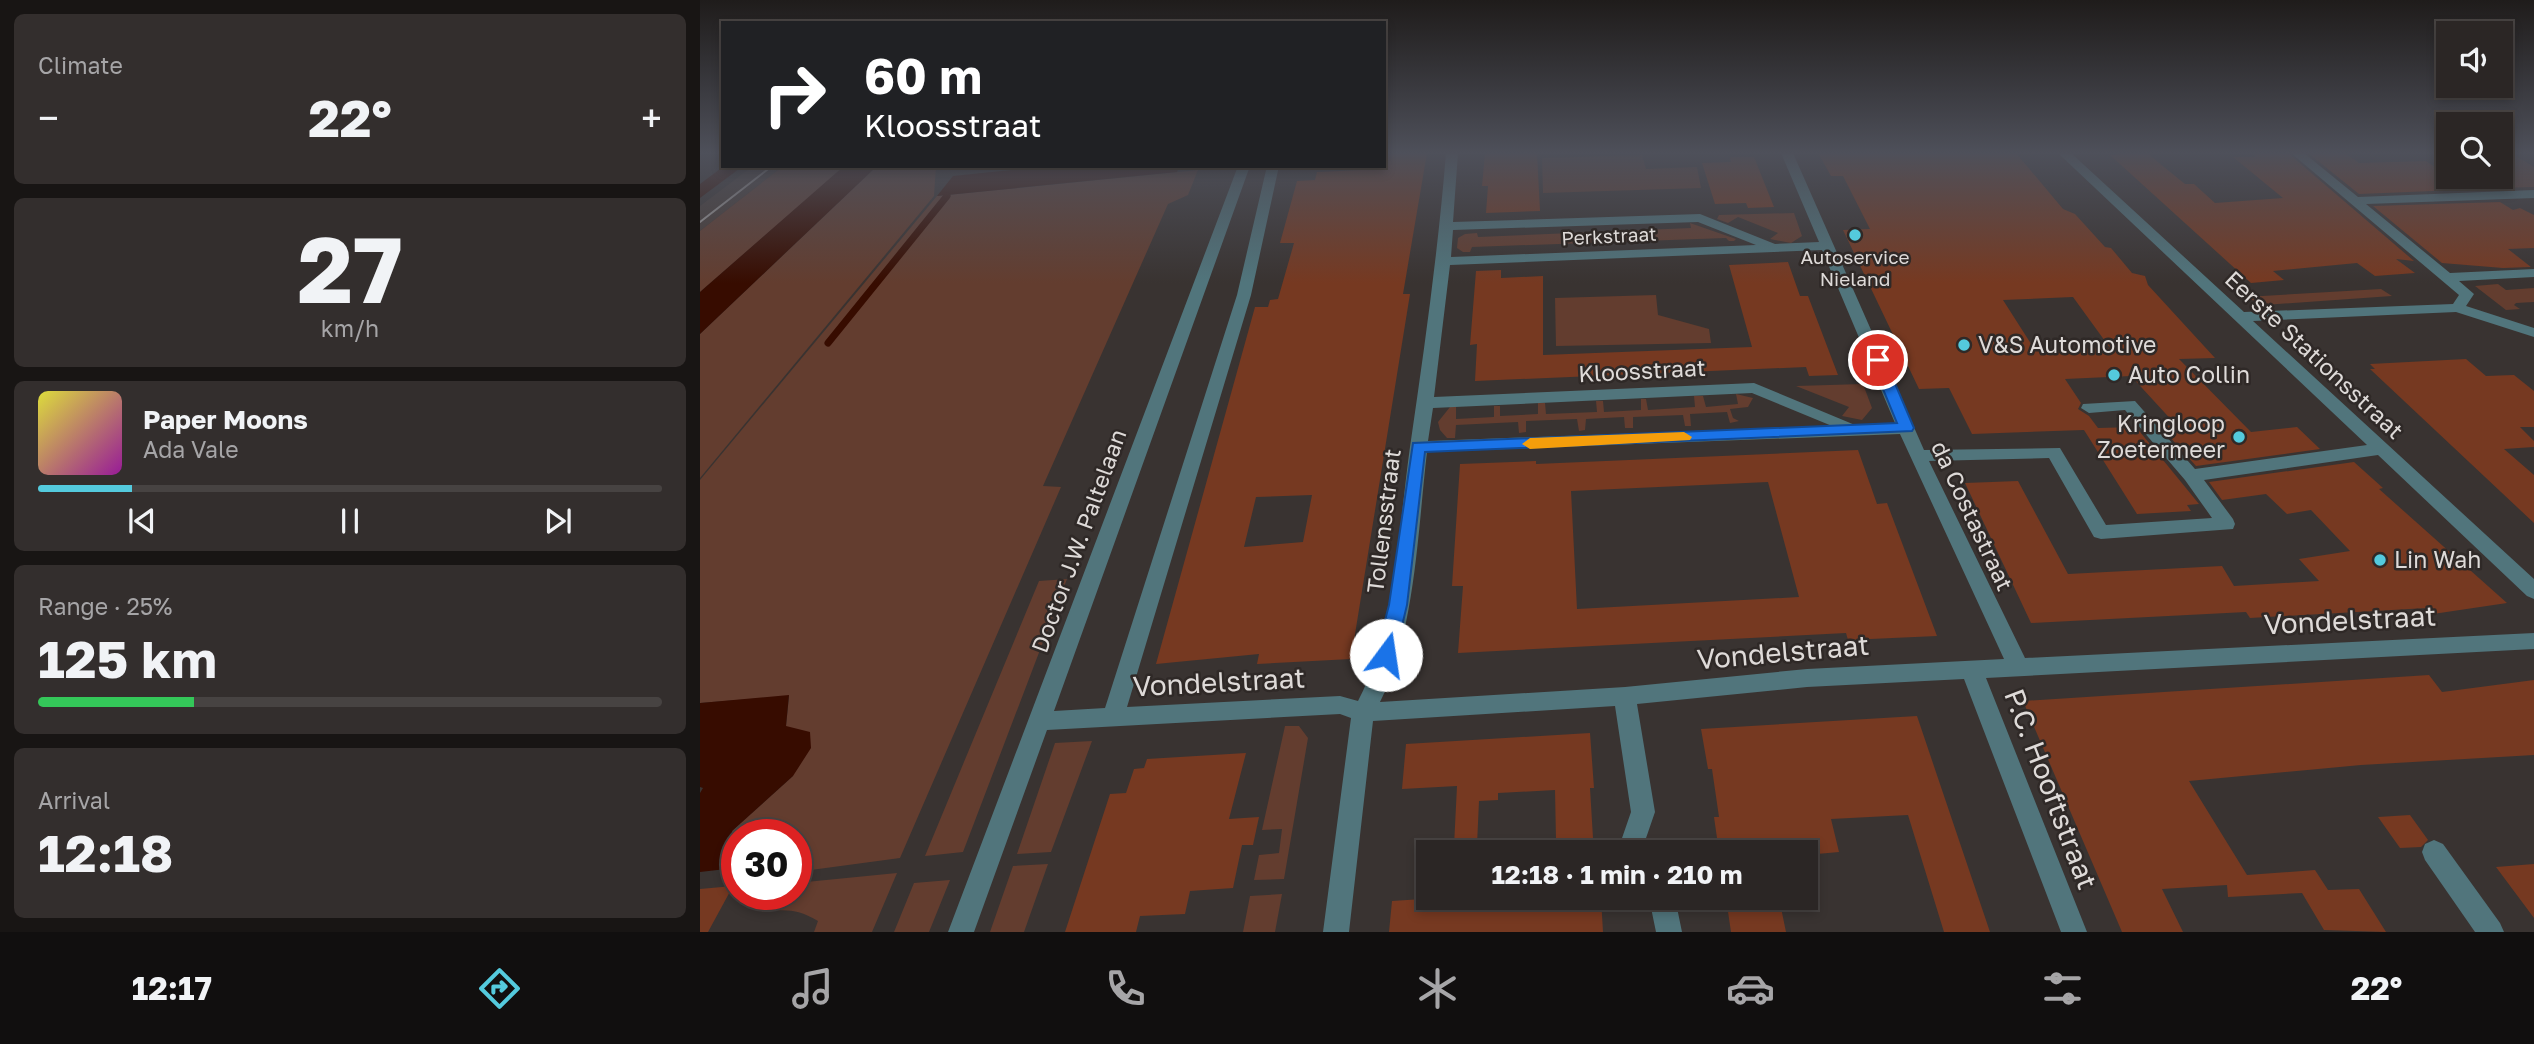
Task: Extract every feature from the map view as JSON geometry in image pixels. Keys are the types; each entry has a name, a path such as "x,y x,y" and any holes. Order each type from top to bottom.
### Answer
{"street":[{"name":"Doctor J.W. Paltelaan","path":"961,932 1233,196"},
{"path":"1113,717 1244,295 1266,196"},
{"name":"Tollensstraat","path":"1336,932 1363,712 1380,680 1398,605 1444,261 1449,196"},
{"name":"da Costastraat","path":"1805,196 1920,456 1931,487 2018,666"},
{"name":"Eerste Stationsstraat","path":"2111,196 2534,591"},
{"path":"2349,196 2449,277 2467,295 2457,308"},
{"path":"2354,201 2470,196"},
{"name":"Perkstraat","path":"1447,226 1700,218 1775,247"},
{"name":"Perkstraat","path":"1444,261 1826,246"},
{"path":"2449,277 2534,273"},
{"path":"2240,317 2457,308 2534,333"},
{"name":"Kloosstraat","path":"1424,403 1754,388 1855,429"},
{"path":"1920,456 2054,452 2101,533 2226,524 2192,476 2129,405 2089,408"},
{"name":"Kloosstraat","path":"1418,447 1907,428"},
{"path":"2192,476 2382,449"},
{"name":"Vondelstraat","path":"1039,721 1340,705 1363,712 1625,696 1807,678 2534,640"},
{"name":"P.C. Hooftstraat","path":"1971,668 2074,932"},
{"path":"1625,696 1643,812 1633,840"},
{"path":"2434,852 2491,932"},
{"path":"1664,910 1669,932"}],"shaded area":[{"path":"713,196 744,196 700,231 700,206"},
{"path":"744,196 810,196 700,292 700,231"},
{"path":"809,196 845,196 700,334 700,292"},
{"path":"845,196 934,196 700,478 700,334"},
{"path":"937,196 1185,196 1168,204 1043,486 1061,487 900,858 812,870 812,819 745,819 793,776 786,726 789,696 700,703 700,480"},
{"path":"1794,213 1802,236 1791,243 1770,239 1778,233 1738,217 1728,223 1717,219 1719,215"},
{"path":"1690,223 1736,239 1472,247 1470,252 1457,248 1458,238 1465,234 1477,233 1478,237 1691,228"},
{"path":"2498,284 2506,290 2534,288 2534,302 2516,303 2514,305 2520,309 2506,310 2475,286"},
{"path":"2381,289 2392,296 2264,305 2245,297"},
{"path":"1656,295 1658,315 1709,329 1711,343 1556,346 1555,298"},
{"path":"1863,384 1872,408 1862,420 1842,416 1849,407 1796,386"},
{"path":"1736,394 1753,398 1748,407 1730,409 1733,418 1739,421 1730,423 1727,412 1690,414 1691,426 1685,426 1683,415 1633,417 1633,428 1625,428 1624,417 1586,419 1585,430 1579,431 1577,419 1526,421 1526,432 1519,433 1518,422 1456,425 1455,438 1447,438 1440,430 1438,422 1450,407 1456,406 1456,419 1494,417 1494,406 1500,406 1500,416 1538,414 1538,403 1545,403 1546,414 1597,412 1596,401 1603,401 1604,412 1641,410 1641,399 1646,399 1648,410 1695,407 1694,396 1703,396 1706,407 1738,404"},
{"path":"1067,579 963,852 925,856 1039,581"},
{"path":"789,695 786,726 810,732 811,748 793,776 745,819 721,819 721,870 700,872 700,793 703,788 700,787 700,703"},
{"path":"1285,726 1299,726 1308,738 1284,879 1254,880 1259,855 1279,853 1282,829 1262,830"},
{"path":"1092,741 1051,852 1017,854 1055,743"},
{"path":"1048,864 1024,932 990,932 1013,866"},
{"path":"897,873 872,932 814,932 818,921 798,912 785,910 812,910 812,881"},
{"path":"950,880 929,932 894,932 914,883"},
{"path":"1282,894 1275,932 1243,932 1250,896"}],"building":[{"path":"1293,196 1420,196 1403,294 1410,294 1351,659 1257,664 1259,654 1156,664 1255,307 1268,307 1270,300 1278,299 1294,243 1280,243","holes":["1312,495 1303,542 1244,547 1256,497"]},
{"path":"1487,196 1539,196 1540,211 1486,213"},
{"path":"1713,196 1770,196 1774,207 1748,208 1746,203 1715,204"},
{"path":"1853,196 2053,196 2063,209 2075,214 2105,247 2111,248 2132,273 2145,276 2148,285 2215,358 2179,359 2251,432 2297,427 2320,449 2196,466 2160,426 2176,425 2131,376 2065,379 2081,403 2078,409 2089,416 2098,428 2136,427 2199,504 2187,505 2191,511 2137,514 2084,430 1972,434 1949,388 1919,389 1843,230 1870,229","holes":["2073,297 2110,348 2035,350 2003,300"]},
{"path":"2156,196 2208,196 2215,203 2283,198 2281,196 2339,196 2414,261 2396,259 2415,273 2375,276 2357,263 2273,271 2284,280 2251,283"},
{"path":"2500,202 2513,210 2520,208 2534,215 2534,248 2508,249 2531,267 2503,268 2442,263 2373,206"},
{"path":"1788,262 1800,296 1808,296 1838,375 1809,376 1806,367 1475,381 1477,344 1470,345 1476,271 1501,270 1501,278 1543,276 1543,355 1752,347 1729,265"},
{"path":"2466,359 2486,376 2514,375 2534,391 2534,427 2520,427 2534,441 2534,447 2504,449 2534,475 2534,523 2370,369 2375,369 2370,364"},
{"path":"1858,450 1877,504 1887,503 1937,636 1848,640 1846,633 1458,653 1463,586 1452,586 1460,464 1536,461 1536,464","holes":["1768,482 1799,597 1577,609 1571,491"]},
{"path":"2354,462 2383,488 2379,489 2507,603 2433,614 2427,608 2250,618 2246,612 2031,623 1965,483 2018,481 2068,574 2222,566 2234,586 2319,581 2299,559 2350,551 2311,510 2287,514 2266,494 2222,500 2209,482"},
{"path":"2429,675 2442,692 2534,680 2534,755 2361,765 2189,781 2247,875 2315,870 2328,890 2359,889 2386,932 2324,930 2302,893 2228,897 2227,885 2162,889 2183,932 2122,932 2023,701"},
{"path":"1917,716 1990,932 1944,932 1908,815 1831,819 1839,852 1818,854 1818,840 1717,840 1714,817 1719,817 1712,769 1708,769 1701,729"},
{"path":"1590,733 1594,788 1590,788 1593,838 1556,840 1555,790 1498,793 1498,800 1479,801 1477,840 1454,840 1457,786 1402,789 1406,744"},
{"path":"1246,753 1229,819 1259,817 1253,845 1242,845 1233,888 1190,891 1185,914 1140,916 1136,932 1065,932 1110,794 1126,793 1134,769 1144,768 1147,759"},
{"path":"2410,815 2428,840 2421,847 2400,848 2378,817"},
{"path":"2534,864 2534,918 2496,867"},
{"path":"721,887 721,908 708,932 700,932 700,889"},
{"path":"1416,899 1416,910 1602,910 1603,932 1389,932 1392,901"},
{"path":"1728,910 1781,910 1786,932 1731,932"}],"waterway":[{"path":"828,343 947,196"}],"tram line":[{"path":"700,222 733,196"}],"slow traffic":[{"path":"1530,444 1684,437"}],"place":[{"name":"Autoservice Nieland","path":"1855,235"},
{"name":"V&S Automotive","path":"1964,345"},
{"name":"Auto Collin","path":"2114,375"},
{"name":"Kringloop Zoetermeer","path":"2239,437"},
{"name":"Lin Wah","path":"2380,560"}],"route":[{"path":"1386,655 1398,605 1418,447 1907,428 1878,360"}]}
